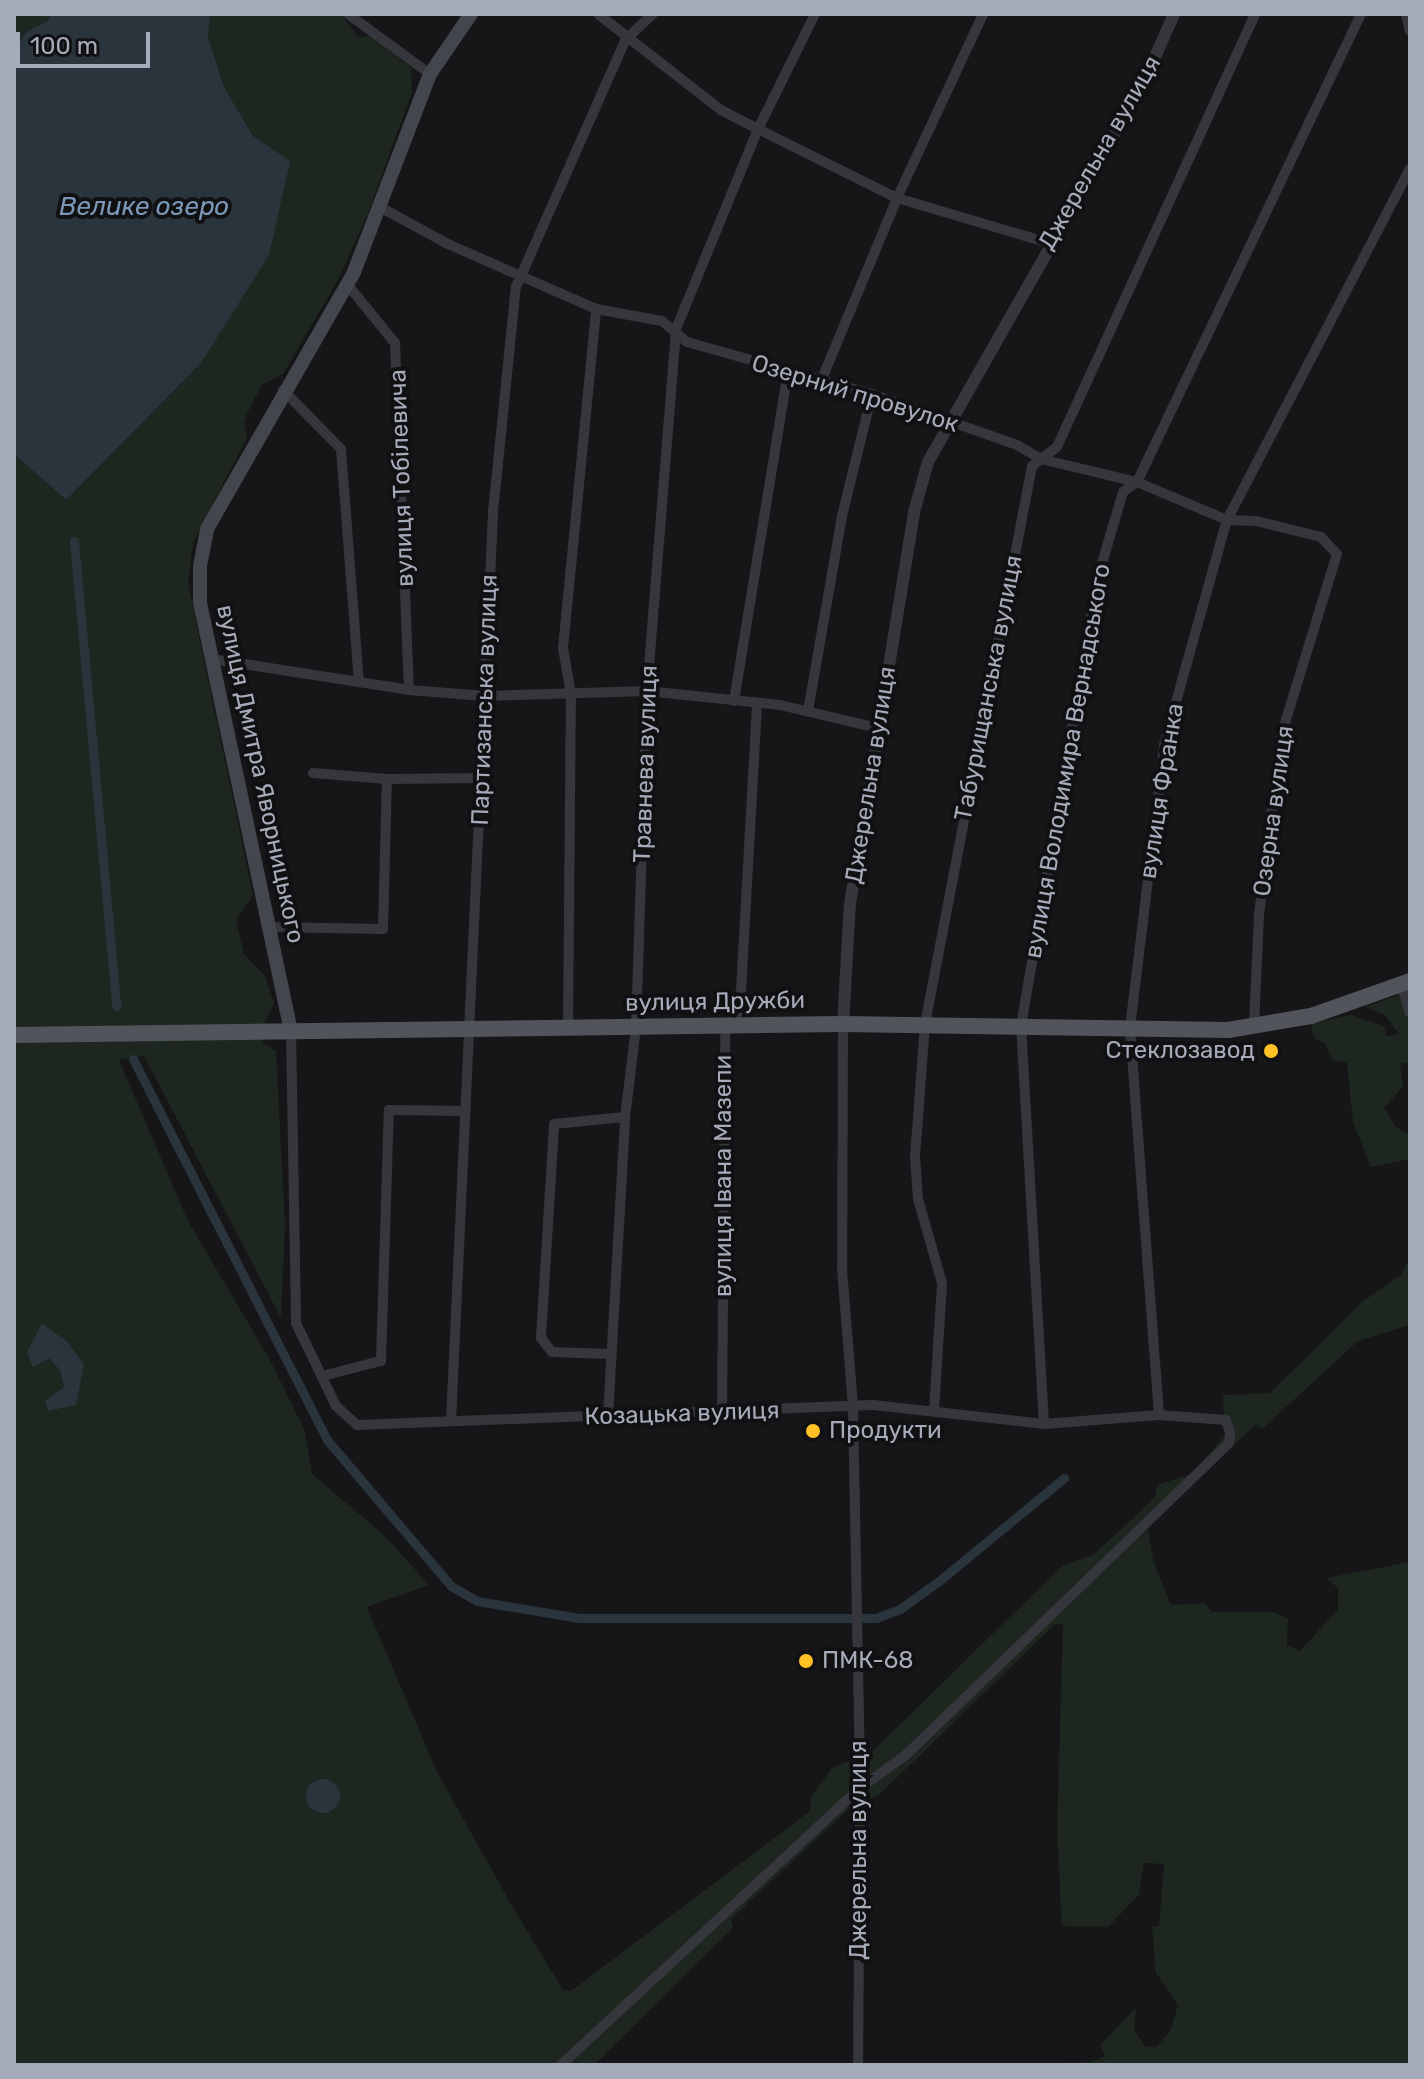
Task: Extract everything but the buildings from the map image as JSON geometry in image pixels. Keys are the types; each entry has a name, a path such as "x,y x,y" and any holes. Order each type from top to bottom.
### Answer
{"main road":[{"name":"вулиця Дмитра Яворницького","path":"291,1031 200,602 207,529 283,390 347,284 430,74 471,14"},
{"name":"вулиця Дружби","path":"14,1035 843,1024 1254,1027 1311,1016 1405,982"}],"street":[{"path":"348,14 430,74"},
{"path":"598,14 626,39 721,110 758,129 897,198 1049,243"},
{"name":"Партизанська вулиця","path":"451,1421 493,512 519,277 626,39 653,14"},
{"name":"Травнева вулиця","path":"608,1416 625,1117 636,1027 647,691 676,329 758,129 815,14"},
{"path":"821,381 897,198 983,14"},
{"name":"Джерельна вулиця","path":"858,2065 860,1788 857,1603 853,1407 842,1269 843,1024 850,904 914,512 928,462 1049,243 1143,84 1174,14"},
{"name":"Табурищанська вулиця","path":"934,1411 942,1283 918,1199 915,1157 925,1024 1032,466 1057,447 1255,14"},
{"name":"вулиця Володимира Вернадського","path":"1044,1424 1021,1026 1098,577 1123,492 1137,482 1361,14"},
{"path":"1406,14 1410,31"},
{"name":"вулиця Франка","path":"1159,1415 1130,1028 1164,745 1227,520 1410,169"},
{"name":"Озерний провулок","path":"380,207 519,277 596,309 662,321 676,329 687,342 788,373 872,394 1017,445 1041,459 1137,482 1227,520 1256,521 1321,537 1337,554"},
{"name":"вулиця Тобілевича","path":"347,284 395,343 409,690"},
{"path":"568,1028 571,694 563,648 596,309"},
{"path":"734,701 788,373"},
{"path":"283,390 341,449 359,682"},
{"path":"808,711 842,516 872,394"},
{"name":"Озерна вулиця","path":"1254,1027 1259,915 1281,736 1337,554"},
{"path":"212,659 409,690 485,696 647,691 808,711 878,728"},
{"name":"вулиця Івана Мазепи","path":"722,1414 728,1027 740,1009 757,703"},
{"path":"313,773 387,779 482,778"},
{"path":"269,927 383,929 387,779"},
{"path":"1405,982 1410,1013"},
{"name":"вулиця Дмитра Яворницького","path":"291,1031 296,1323 336,1406"},
{"path":"322,1376 381,1361 389,1110 464,1111"},
{"path":"610,1354 552,1352 541,1338 554,1124 625,1117"},
{"name":"Козацька вулиця","path":"336,1406 357,1425 853,1407 934,1411 1044,1424 1159,1415 1226,1420 1229,1443 906,1755 860,1788"},
{"path":"561,2065 860,1788"}],"shaded area":[{"path":"14,14 50,14 48,21 26,32 14,52"},
{"path":"210,14 341,14 358,37 371,36 411,68 412,92 368,213 338,280 283,374 262,385 251,405 244,421 247,438 193,543 188,584 253,895 236,920 244,954 265,976 274,1003 264,1025 263,1043 276,1051 285,1224 281,1318 144,1056 119,1060 188,1221 270,1360 305,1431 312,1474 384,1535 429,1585 367,1607 437,1772 511,1904 563,1990 571,1991 810,1811 811,1797 832,1768 873,1751 1063,1565 1093,1555 1142,1510 1155,1497 1157,1485 1191,1474 1225,1436 1223,1395 1270,1393 1362,1302 1402,1274 1410,1256 1410,1325 1358,1341 1262,1429 1256,1424 1148,1528 1153,1560 1171,1605 1204,1603 1212,1612 1273,1612 1288,1619 1287,1645 1300,1651 1338,1609 1338,1588 1326,1578 1410,1562 1410,2065 1001,2065 1091,2062 1105,2056 1100,2045 1136,2008 1134,2030 1146,2047 1156,2047 1170,2032 1178,2005 1156,1973 1152,1927 1159,1926 1164,1864 1144,1863 1139,1895 1108,1927 1062,1926 1057,1832 1063,1624 1054,1625 881,1793 849,1809 731,1919 733,1928 594,2065 14,2065 14,454 66,500 201,363 223,323 274,154 253,136 224,87 207,37"},
{"path":"1399,995 1410,1021 1410,1083 1408,1063 1400,1064 1403,1087 1384,1108 1396,1127 1410,1136 1410,1159 1371,1167 1353,1122 1347,1063 1332,1060 1326,1044 1314,1038 1311,1023 1351,1015 1384,1026 1386,1036 1399,1034 1385,1015 1365,1007"}],"water":[{"name":"Велике озеро","path":"50,14 210,14 208,37 224,87 253,136 290,161 269,255 201,363 66,500 14,454 14,52 26,32 48,21"},
{"path":"42,1323 67,1342 84,1364 76,1405 48,1411 45,1401 64,1387 60,1370 49,1358 33,1367 27,1352"},
{"path":"323,1779 335,1784 340,1796 335,1808 323,1813 311,1808 306,1796 311,1784"}],"waterway":[{"path":"74,541 116,1006"},
{"path":"133,1059 328,1441 451,1586 477,1601 580,1618 876,1618 900,1609 939,1581 1064,1478"}],"place":[{"name":"Стеклозавод","path":"1271,1051"},
{"name":"Продукти","path":"813,1431"},
{"name":"ПМК-68","path":"806,1661"}]}
